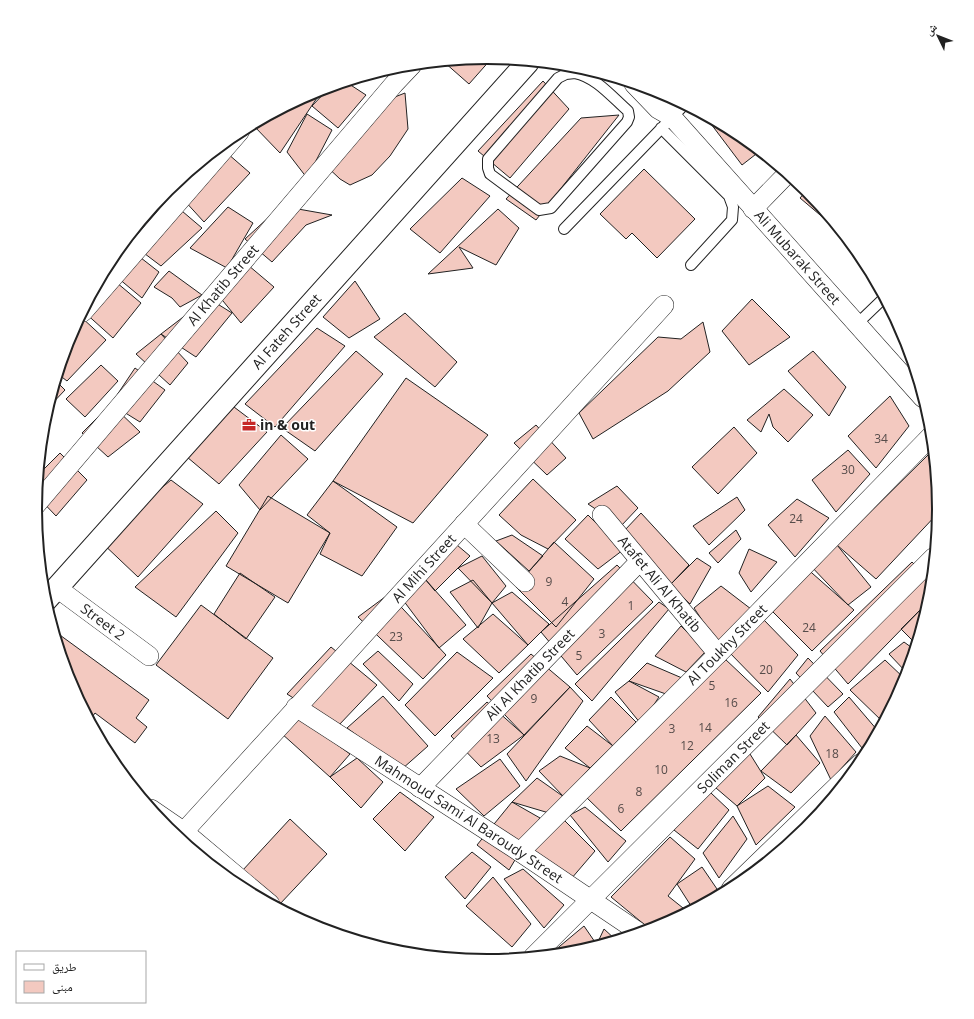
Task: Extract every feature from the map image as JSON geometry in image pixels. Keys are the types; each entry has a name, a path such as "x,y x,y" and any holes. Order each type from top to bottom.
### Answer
{"street":[{"name":"Al Fateh Street","path":"51,594 525,66"},
{"name":"Al Khatib Street","path":"42,497 405,72"},
{"name":"Ali Mubarak Street","path":"642,93 658,109 672,116 753,209 916,390"},
{"name":"Ali Mubarak Street","path":"668,103 672,116"},
{"path":"98,295 222,152"},
{"path":"753,209 783,178"},
{"name":"Al Mihi Street","path":"181,833 664,304"},
{"name":"Al Toukhy Street","path":"520,852 718,654 926,441"},
{"name":"Atafet Ali Al Khatib","path":"602,515 718,654"},
{"path":"464,524 525,582"},
{"name":"Ali Al Khatib Street","path":"420,788 640,561"},
{"name":"Soliman Street","path":"538,952 929,562"},
{"name":"Street 2","path":"51,594 149,656"},
{"name":"Mahmoud Sami Al Baroudy Street","path":"296,707 520,852 635,929"},
{"path":"754,866 830,793"},
{"path":"204,853 230,873"}],"lane":[{"path":"569,72 558,78 488,159 490,174 539,210 551,208 629,118 628,111 586,76"},
{"path":"564,229 672,116 729,196 734,207 732,220 691,265"},
{"path":"857,324 880,302"}],"building":[{"path":"487,64 469,84 449,66"},
{"path":"543,81 569,109 510,178 478,151"},
{"path":"352,86 366,95 338,128 312,106 321,97"},
{"path":"405,93 408,129 390,156 372,175 350,185 340,179 323,163 359,111"},
{"path":"317,98 280,153 257,129 290,110"},
{"path":"307,114 332,130 307,178 287,152"},
{"path":"619,115 536,220 506,199 581,118"},
{"path":"712,125 756,154 742,165"},
{"path":"224,150 250,173 204,222 176,191"},
{"path":"644,169 695,219 657,258 632,233 626,239 600,214"},
{"path":"462,178 490,196 440,253 410,229"},
{"path":"802,195 823,218 800,198"},
{"path":"169,200 202,228 161,266 131,243 148,221"},
{"path":"281,206 332,215 306,225 272,262 245,239"},
{"path":"228,207 253,223 227,268 190,248"},
{"path":"498,209 519,228 496,265 459,247 473,268 428,274"},
{"path":"128,248 159,272 142,298 111,272"},
{"path":"242,260 274,287 241,323 214,290"},
{"path":"169,271 202,295 180,307 172,298 154,287"},
{"path":"109,276 141,303 113,338 87,315"},
{"path":"355,281 380,319 349,338 323,317"},
{"path":"208,298 232,313 196,357 161,334"},
{"path":"752,299 790,337 749,365 722,331"},
{"path":"405,313 457,362 435,387 374,337"},
{"path":"85,320 106,340 67,381 62,377 76,339"},
{"path":"703,322 710,352 668,391 593,439 579,413 658,337 681,339"},
{"path":"317,328 345,346 275,427 245,404"},
{"path":"161,334 188,363 170,385 136,354"},
{"path":"356,351 383,374 315,451 282,428"},
{"path":"813,351 846,387 829,416 788,371"},
{"path":"101,365 118,381 85,417 66,399"},
{"path":"135,368 165,390 140,422 111,404"},
{"path":"406,378 488,435 413,523 333,481"},
{"path":"60,385 65,390 56,400"},
{"path":"784,389 813,415 788,442 773,427 769,414 761,432 747,420"},
{"path":"890,396 909,426 876,468 848,436"},
{"path":"111,404 140,432 108,457 82,433"},
{"path":"234,407 267,432 219,484 187,457"},
{"path":"536,425 566,458 547,475 514,443"},
{"path":"734,427 757,453 718,494 692,467"},
{"path":"281,435 308,459 260,510 239,485"},
{"path":"848,450 870,474 836,512 812,480"},
{"path":"60,453 87,480 56,516 42,502 44,469"},
{"path":"928,455 931,480 932,520 876,579 837,545"},
{"path":"533,479 576,520 548,549 521,535 499,515"},
{"path":"171,480 203,504 138,577 99,540"},
{"path":"333,481 397,527 362,576 320,554 330,533 307,515"},
{"path":"617,486 638,508 621,526 588,504"},
{"path":"268,496 330,533 288,603 226,566"},
{"path":"737,497 745,510 709,545 693,526"},
{"path":"797,499 829,518 795,557 768,525"},
{"path":"216,511 238,533 176,617 135,587"},
{"path":"641,513 689,565 670,585 624,531"},
{"path":"588,515 623,550 598,569 565,539"},
{"path":"736,530 741,539 718,563 709,553"},
{"path":"512,535 543,556 529,571 496,541"},
{"path":"554,542 594,579 556,627 516,587"},
{"path":"457,545 470,556 435,591 425,579"},
{"path":"837,545 871,587 848,605 808,563"},
{"path":"749,549 777,562 751,592 739,573"},
{"path":"482,556 506,586 492,603 458,568"},
{"path":"697,558 711,567 690,604 670,585"},
{"path":"912,562 926,576 920,610 848,684 820,651"},
{"path":"617,565 653,602 577,675 541,632"},
{"path":"804,566 854,610 812,651 771,610"},
{"path":"240,573 275,597 246,639 214,614"},
{"path":"425,579 466,625 439,648 400,596"},
{"path":"473,580 492,603 478,628 450,592"},
{"path":"721,586 751,609 718,644 694,608"},
{"path":"512,592 549,624 528,645 492,603"},
{"path":"389,594 446,655 423,679 358,617"},
{"path":"659,602 669,609 592,701 575,684"},
{"path":"201,605 273,658 228,719 156,665"},
{"path":"920,610 912,640 901,629"},
{"path":"493,614 528,645 499,673 463,639"},
{"path":"763,619 798,655 768,692 727,650"},
{"path":"681,626 706,651 686,672 655,656"},
{"path":"60,635 149,700 136,718 147,727 135,743 95,713 93,716 76,680"},
{"path":"904,642 910,646 902,668 889,654"},
{"path":"331,647 377,685 338,726 287,694"},
{"path":"378,651 413,684 399,701 363,664"},
{"path":"457,652 493,678 435,736 405,705"},
{"path":"531,654 570,687 524,735 487,696"},
{"path":"724,658 761,693 621,831 586,797"},
{"path":"808,658 843,694 828,707 796,673"},
{"path":"885,660 900,674 879,718 850,690"},
{"path":"647,663 682,678 666,694 629,681"},
{"path":"790,679 816,713 787,745 758,717"},
{"path":"629,681 659,697 641,724 615,692"},
{"path":"570,687 583,701 526,781 507,754"},
{"path":"383,696 428,746 402,769 347,728"},
{"path":"611,697 636,722 613,746 589,720"},
{"path":"849,697 875,727 862,748 834,712"},
{"path":"487,702 524,735 481,767 451,736"},
{"path":"825,716 856,752 831,780 810,736"},
{"path":"299,717 350,754 330,777 281,733"},
{"path":"587,726 613,746 590,768 565,748"},
{"path":"796,735 820,763 791,793 761,771"},
{"path":"750,754 765,778 737,806 716,788"},
{"path":"560,756 590,768 564,797 539,771"},
{"path":"357,758 383,782 361,808 330,777"},
{"path":"500,759 520,786 484,816 456,789"},
{"path":"537,778 564,797 549,813 512,802"},
{"path":"768,786 795,807 756,845 737,806"},
{"path":"400,792 434,817 405,851 373,819"},
{"path":"711,793 729,810 698,849 674,830"},
{"path":"512,802 540,818 509,870 477,845"},
{"path":"585,807 626,841 608,862 570,815"},
{"path":"733,816 747,839 719,878 703,853"},
{"path":"561,817 595,851 571,879 527,851"},
{"path":"290,819 327,854 280,904 274,900 242,871"},
{"path":"670,837 695,859 668,896 684,909 645,925 611,897"},
{"path":"472,852 491,867 465,899 445,877"},
{"path":"702,867 717,889 691,905 677,884"},
{"path":"523,869 564,905 544,928 504,879"},
{"path":"493,877 531,924 512,947 466,906"},
{"path":"584,926 594,941 574,946 556,949"},
{"path":"604,929 612,936 602,939 599,940"}],"place":[{"name":"in & out","path":"249,425"}]}
